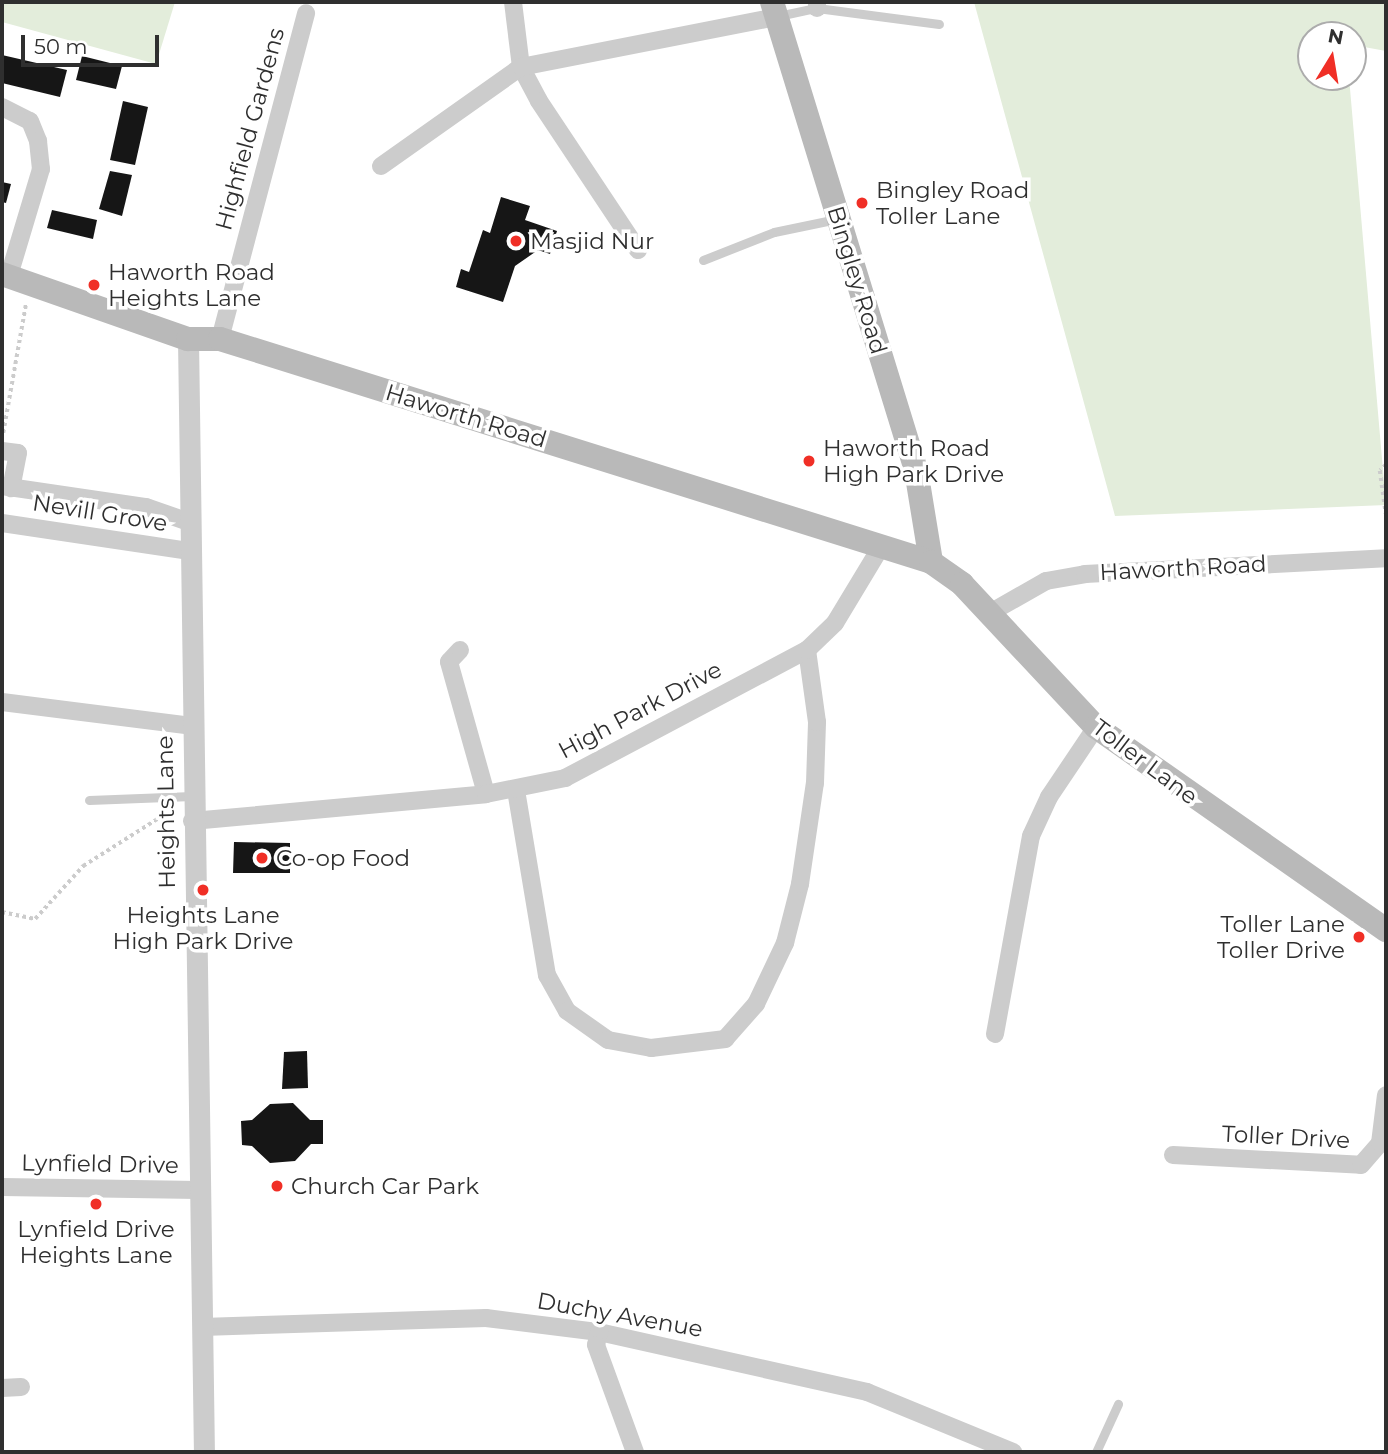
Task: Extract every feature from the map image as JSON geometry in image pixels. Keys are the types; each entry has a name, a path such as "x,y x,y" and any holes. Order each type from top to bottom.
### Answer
{"main road":[{"name":"Bingley Road","path":"774,9 916,470 931,562"},
{"name":"Haworth Road","path":"14,278 188,339 220,339 931,562"},
{"name":"Toller Lane","path":"931,562 962,584 1096,727 1386,930"}],"street":[{"path":"513,2 521,67 539,101 638,250"},
{"path":"381,166 521,67 774,9"},
{"name":"Highfield Gardens","path":"220,339 306,13"},
{"path":"2,107 30,121 38,141 41,169 14,278"},
{"name":"Heights Lane","path":"188,339 192,821 204,1452"},
{"path":"2,451 18,453 7,487 146,507 188,522"},
{"name":"Nevill Grove","path":"2,523 190,551"},
{"name":"High Park Drive","path":"192,821 486,794 565,778 807,650 835,623 882,545"},
{"name":"Haworth Road","path":"988,614 1046,581 1085,574 1386,558"},
{"path":"460,650 449,662 486,794"},
{"path":"516,790 547,975 567,1010 608,1040 651,1048 690,1047 724,1039 762,992 785,943 800,884 815,783 817,722 807,650"},
{"path":"2,702 191,726"},
{"path":"995,1034 1031,836 1049,797 1096,727"},
{"name":"Toller Drive","path":"1173,1154 1361,1165 1383,1144 1386,1095"},
{"name":"Lynfield Drive","path":"2,1187 198,1191"},
{"name":"Duchy Avenue","path":"202,1327 486,1318 599,1332 867,1392 1013,1452"},
{"path":"599,1332 596,1345 635,1452"},
{"path":"2,1388 22,1387"}],"lane":[{"path":"774,9 817,5 939,24"},
{"path":"704,260 775,232 838,219"},
{"path":"89,800 192,796"},
{"path":"1096,1452 1118,1404"}],"path":[{"path":"2,442 14,278"},
{"path":"1386,465 1380,471 1386,514"},
{"path":"2,912 35,919 83,866 192,796"}],"green space":[{"path":"2,2 175,2 156,64 2,22"},
{"path":"974,2 1386,2 1386,51 1367,48 1367,21 1297,21 1297,91 1350,91 1386,505 1115,516"}],"building":[{"path":"2,55 67,70 60,97 2,83"},
{"path":"82,56 122,66 116,89 76,80"},
{"path":"123,101 148,107 135,165 110,160"},
{"path":"110,171 132,175 122,216 99,209"},
{"path":"2,182 11,184 6,203 2,202"},
{"name":"Masjid Nur","path":"501,197 530,206 525,220 557,231 550,254 538,250 515,266 503,302 456,287 461,269 469,272 483,230 490,233"},
{"path":"52,210 97,220 93,239 47,228"},
{"name":"Co-op Food","path":"234,842 290,843 290,873 233,873"},
{"path":"307,1051 308,1088 282,1089 284,1052"},
{"path":"293,1103 310,1120 323,1120 323,1144 311,1144 295,1161 270,1163 252,1146 242,1145 241,1121 252,1120 270,1104"}],"place":[{"name":"Bingley Road Toller Lane","path":"862,203"},
{"name":"Masjid Nur","path":"516,241"},
{"name":"Haworth Road Heights Lane","path":"94,285"},
{"name":"Haworth Road High Park Drive","path":"809,461"},
{"name":"Co-op Food","path":"262,858"},
{"name":"Heights Lane High Park Drive","path":"203,890"},
{"name":"Toller Lane Toller Drive","path":"1359,937"},
{"name":"Church Car Park","path":"277,1186"},
{"name":"Lynfield Drive Heights Lane","path":"96,1204"}]}
